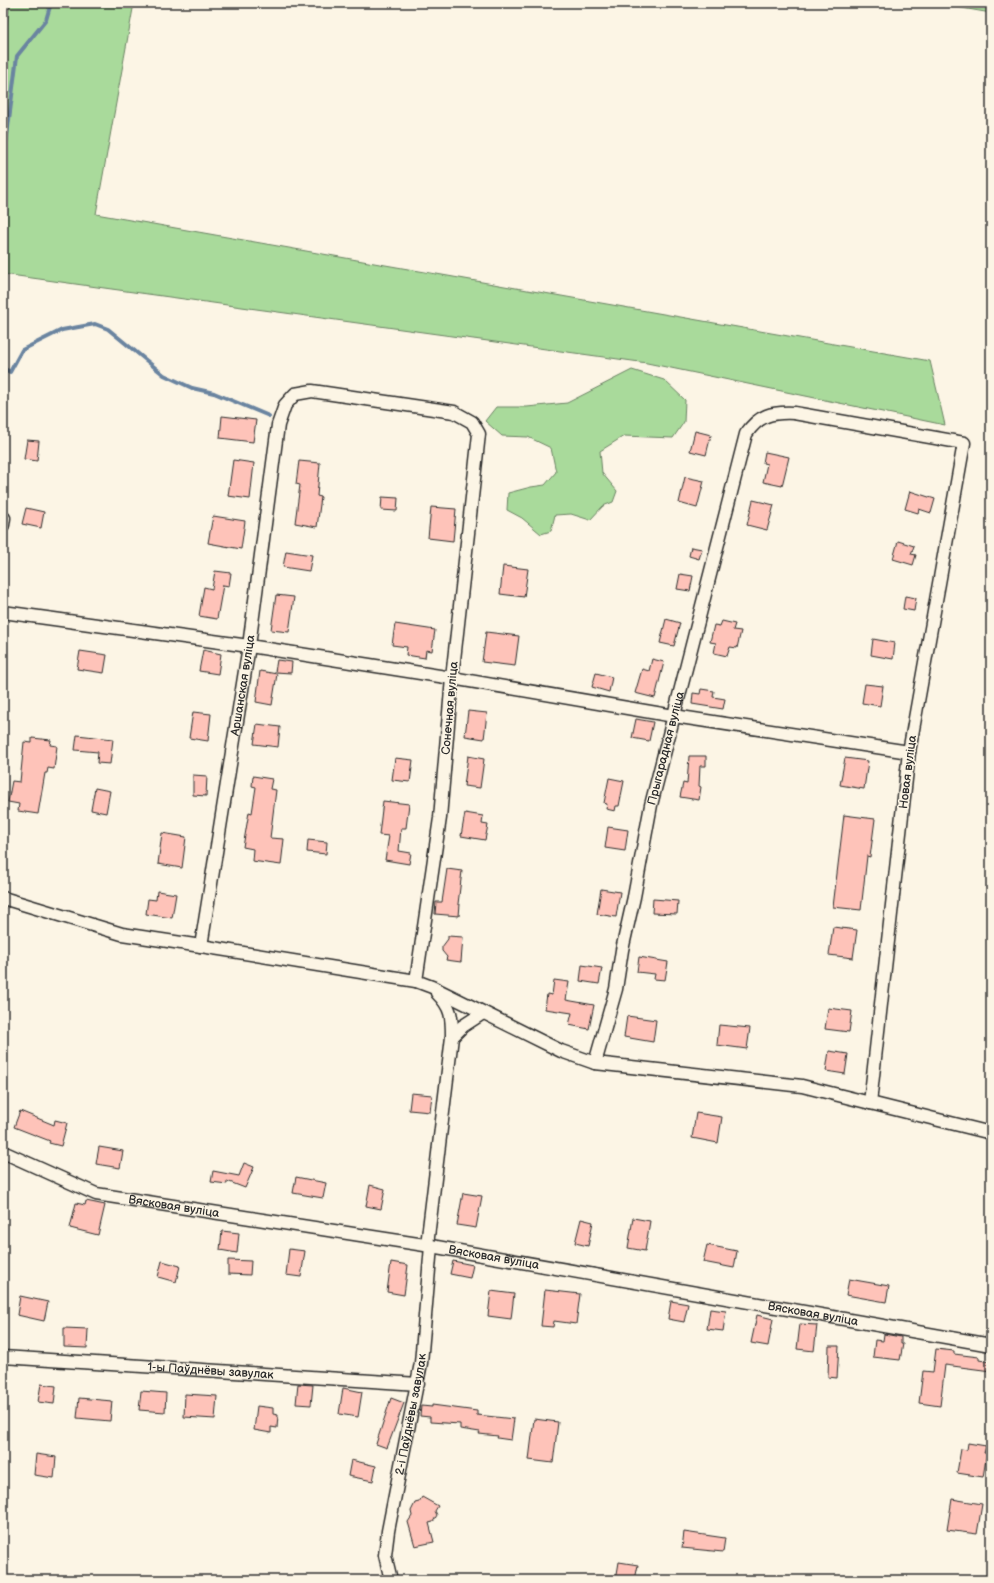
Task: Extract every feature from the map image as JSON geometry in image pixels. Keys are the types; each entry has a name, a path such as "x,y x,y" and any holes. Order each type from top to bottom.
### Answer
{"street":[{"name":"Аршанская вуліца","path":"201,946 249,646 278,425 285,405 295,394 312,391 454,412 472,422 479,434"},
{"name":"Новая вуліца","path":"746,434 754,424 766,416 780,412 787,412 964,444 909,752 870,1103"},
{"name":"Сонечная вуліца","path":"416,981 440,818 452,678 479,434"},
{"name":"Прыгарадная вуліца","path":"595,1063 616,988 622,950 634,897 651,805 746,434"},
{"path":"3,612 249,646 452,678 674,716 909,752"},
{"path":"3,898 122,934 416,981 432,987 561,1051 595,1063 802,1086 991,1132"},
{"name":"2-і Паўднёвы завулак","path":"390,1580 385,1555 388,1531 421,1363 429,1246 452,1037 452,1018 450,1010 447,1004 432,987"},
{"path":"452,1037 462,1026 483,1013"},
{"name":"Вясковая вуліца","path":"3,1152 96,1194 429,1246 991,1345"},
{"name":"1-ы Паўднёвы завулак","path":"3,1357 418,1384"}],"green space":[{"path":"10,3 134,3 96,214 930,361 945,425 647,363 3,274 3,48"},
{"path":"933,3 991,3 991,13"},
{"path":"632,370 664,380 685,400 684,422 673,438 624,436 600,451 602,473 617,491 613,502 603,506 590,520 571,514 555,515 551,531 541,534 522,518 507,510 508,493 545,485 556,472 551,448 528,437 502,436 485,421 496,407 527,407 567,403"}],"building":[{"path":"222,416 256,420 253,442 220,438"},
{"path":"695,431 711,435 706,455 690,451"},
{"path":"27,440 39,441 37,461 24,459"},
{"path":"765,452 789,457 782,486 763,482 767,464 763,463"},
{"path":"233,460 254,463 250,499 228,496"},
{"path":"299,461 320,463 317,496 321,497 317,527 295,523 300,485 296,484"},
{"path":"685,477 704,481 697,508 679,503"},
{"path":"910,491 935,499 931,513 919,509 918,513 905,509"},
{"path":"382,497 398,498 397,511 381,510"},
{"path":"753,500 774,505 767,530 747,525"},
{"path":"431,507 456,509 453,541 428,538"},
{"path":"26,508 44,512 41,528 22,524"},
{"path":"213,516 245,521 241,549 208,543"},
{"path":"898,541 914,546 911,554 916,555 913,565 893,559"},
{"path":"691,547 702,549 699,559 689,556"},
{"path":"286,551 312,555 309,571 283,567"},
{"path":"503,566 528,569 524,597 500,594"},
{"path":"215,571 231,573 229,586 223,585 217,619 199,616 204,587 212,589"},
{"path":"680,574 693,576 690,591 677,589"},
{"path":"276,595 294,597 289,632 271,630"},
{"path":"905,596 916,598 914,611 903,609"},
{"path":"666,619 680,623 674,646 660,643"},
{"path":"722,621 735,624 733,630 741,631 737,648 730,647 727,656 714,653 716,643 710,642 714,625 720,626"},
{"path":"395,624 435,630 432,651 426,650 425,658 406,655 407,647 392,645"},
{"path":"486,632 519,636 515,666 482,662"},
{"path":"873,639 895,643 893,659 871,655"},
{"path":"203,650 221,654 218,674 199,671"},
{"path":"80,651 107,655 104,673 77,669"},
{"path":"652,659 664,662 655,698 635,693 642,669 649,671"},
{"path":"277,660 292,662 291,673 275,672"},
{"path":"260,671 277,674 272,705 256,702"},
{"path":"596,673 612,677 609,692 592,687"},
{"path":"865,684 883,686 880,706 862,703"},
{"path":"701,689 714,691 713,697 725,699 723,709 692,704 693,693 700,694"},
{"path":"468,711 487,713 484,739 465,736"},
{"path":"193,712 211,714 208,741 189,738"},
{"path":"636,719 653,722 649,741 632,738"},
{"path":"257,724 280,727 278,747 254,744"},
{"path":"77,735 113,739 110,764 97,763 98,752 75,750"},
{"path":"32,738 51,740 50,745 57,746 54,769 48,768 47,773 45,773 38,814 18,811 19,804 8,802 12,781 20,782 24,742 32,743"},
{"path":"468,756 484,759 480,788 464,786"},
{"path":"689,756 706,756 706,766 700,766 699,786 701,787 699,800 680,797 683,783 687,784"},
{"path":"395,758 413,760 410,782 392,780"},
{"path":"845,758 868,761 864,789 840,785"},
{"path":"193,775 207,776 206,796 193,795"},
{"path":"253,776 272,779 270,789 276,790 270,838 284,839 281,865 252,861 253,849 243,847 249,812 252,813 256,787 252,786"},
{"path":"609,778 624,781 619,806 616,806 615,811 606,809 607,804 604,803"},
{"path":"95,788 110,791 106,813 91,810"},
{"path":"383,801 409,804 406,828 401,828 399,851 411,853 409,864 385,860 389,836 379,835"},
{"path":"465,813 483,816 482,824 488,825 485,840 461,836"},
{"path":"844,815 875,819 870,857 867,856 861,910 833,907"},
{"path":"608,827 628,830 625,851 605,848"},
{"path":"162,833 186,837 182,868 158,864"},
{"path":"308,840 327,842 326,854 307,852"},
{"path":"447,869 462,871 458,904 460,904 459,916 435,914 436,902 442,902"},
{"path":"601,889 620,892 616,917 597,914"},
{"path":"157,891 176,894 172,918 146,914 148,899 156,900"},
{"path":"653,899 678,901 677,914 652,913"},
{"path":"833,927 857,930 853,958 829,955"},
{"path":"448,936 463,937 461,962 446,960 447,957 442,951 442,947 448,939"},
{"path":"639,957 668,962 665,980 654,979 655,974 637,972"},
{"path":"582,965 602,968 599,984 580,981"},
{"path":"554,980 569,982 566,1000 594,1005 589,1029 569,1025 572,1013 545,1009 547,994 552,995"},
{"path":"828,1008 852,1011 849,1032 825,1029"},
{"path":"627,1016 656,1020 653,1042 624,1037"},
{"path":"719,1025 750,1028 747,1049 717,1045"},
{"path":"829,1051 848,1054 845,1074 826,1071"},
{"path":"411,1093 432,1095 430,1112 409,1110"},
{"path":"20,1111 54,1125 55,1120 67,1123 61,1146 49,1143 50,1141 14,1127"},
{"path":"696,1113 722,1117 718,1143 692,1138"},
{"path":"99,1147 123,1151 120,1168 96,1164"},
{"path":"244,1163 254,1167 245,1188 227,1181 227,1184 211,1182 213,1171 239,1176"},
{"path":"296,1177 326,1183 323,1198 293,1193"},
{"path":"370,1185 385,1189 381,1209 366,1206"},
{"path":"463,1193 482,1196 476,1228 457,1225"},
{"path":"86,1201 105,1205 98,1235 70,1228 76,1203 85,1205"},
{"path":"633,1218 650,1221 645,1251 628,1248"},
{"path":"581,1219 593,1222 588,1246 575,1243"},
{"path":"222,1231 239,1233 237,1253 220,1250"},
{"path":"707,1245 737,1251 734,1268 703,1262"},
{"path":"289,1249 305,1251 301,1277 286,1275"},
{"path":"228,1260 251,1261 250,1275 228,1274"},
{"path":"162,1261 180,1266 176,1282 158,1277"},
{"path":"453,1261 473,1265 470,1278 450,1274"},
{"path":"391,1262 408,1265 404,1295 387,1292"},
{"path":"849,1279 889,1286 886,1302 846,1295"},
{"path":"545,1290 580,1294 576,1324 554,1321 553,1327 541,1326"},
{"path":"491,1291 514,1294 511,1319 488,1316"},
{"path":"20,1296 48,1302 44,1321 17,1315"},
{"path":"671,1301 688,1304 684,1322 668,1319"},
{"path":"710,1309 726,1311 723,1331 707,1329"},
{"path":"757,1315 773,1319 768,1346 751,1343"},
{"path":"800,1324 817,1325 814,1351 797,1349"},
{"path":"64,1328 88,1329 87,1348 64,1347"},
{"path":"884,1334 901,1337 901,1344 903,1344 900,1360 873,1357 875,1340 883,1341"},
{"path":"829,1346 839,1346 837,1378 828,1377"},
{"path":"936,1349 954,1351 954,1354 979,1357 979,1360 991,1362 991,1371 945,1365 940,1406 919,1403 923,1371 933,1372"},
{"path":"41,1384 56,1386 54,1404 38,1402"},
{"path":"298,1384 313,1385 311,1405 296,1404"},
{"path":"343,1388 362,1392 358,1417 339,1414"},
{"path":"141,1391 166,1393 165,1412 139,1410"},
{"path":"185,1394 217,1396 215,1419 184,1417"},
{"path":"79,1398 112,1401 110,1421 77,1418"},
{"path":"391,1398 404,1403 387,1448 376,1444"},
{"path":"432,1405 477,1411 477,1415 514,1419 511,1440 497,1438 498,1436 479,1434 480,1432 460,1429 460,1424 430,1422 430,1417 420,1416 421,1406 432,1407"},
{"path":"257,1406 273,1408 273,1414 278,1415 277,1428 271,1427 271,1433 254,1430"},
{"path":"534,1419 558,1422 553,1463 529,1460"},
{"path":"968,1443 986,1446 984,1453 987,1453 983,1477 957,1473 961,1449 967,1450"},
{"path":"36,1454 56,1457 54,1478 34,1475"},
{"path":"351,1460 376,1466 373,1481 348,1476"},
{"path":"422,1497 438,1506 435,1511 437,1515 433,1522 429,1523 434,1542 415,1546 408,1522 412,1516 411,1511 415,1503 419,1502"},
{"path":"952,1499 982,1504 977,1534 947,1530"},
{"path":"684,1532 725,1538 723,1552 682,1548"},
{"path":"619,1562 638,1565 635,1580 616,1580"}],"waterway":[{"path":"3,167 17,56 46,20 51,3"},
{"path":"3,368 10,372 22,350 62,330 95,324 108,329 164,375 192,388 214,393 269,416"}]}
